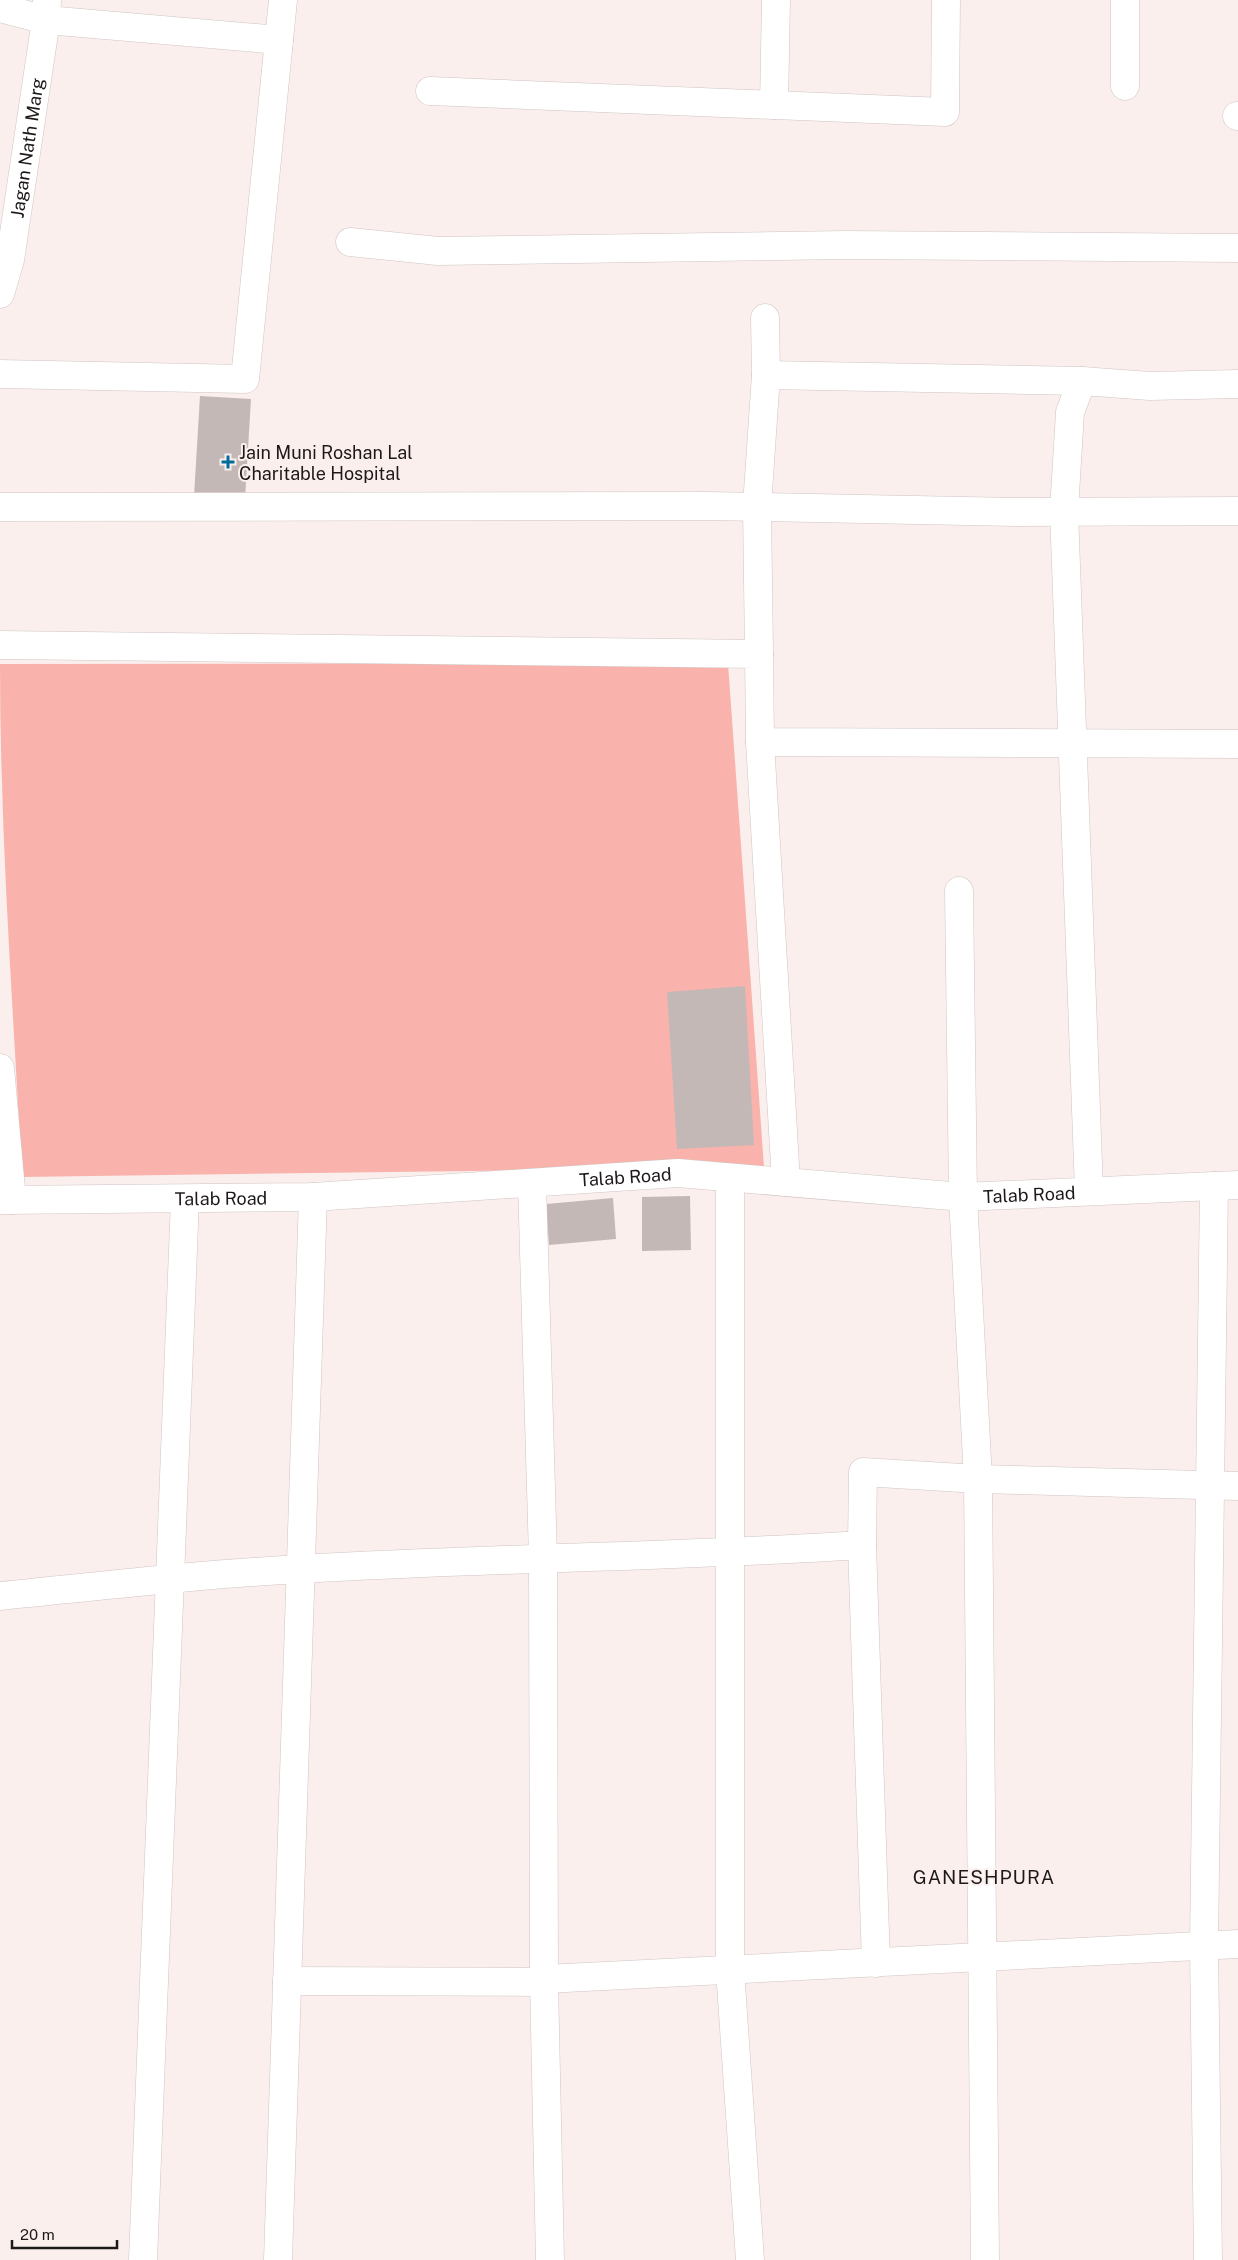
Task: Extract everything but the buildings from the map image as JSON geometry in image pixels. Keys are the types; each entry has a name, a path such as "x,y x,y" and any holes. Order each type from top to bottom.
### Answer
{"street":[{"path":"0,374 245,378 283,0"},
{"path":"774,105 776,0"},
{"path":"430,91 945,112 946,0"},
{"path":"1125,0 1125,86"},
{"path":"0,8 47,10 279,40"},
{"name":"Jagan Nath Marg","path":"0,294 47,10"},
{"path":"350,242 438,252 845,245 1238,248"},
{"path":"764,318 766,376 757,506 760,742 786,1182"},
{"path":"766,376 1082,381 1150,386 1238,384"},
{"path":"1082,381 1070,412 1064,511 1089,1191"},
{"path":"0,507 757,506 1064,511 1238,511"},
{"path":"0,645 759,654"},
{"path":"760,742 1238,744"},
{"path":"959,891 962,1197 978,1479 985,2260"},
{"path":"0,1077 6,1200"},
{"name":"Talab Road","path":"6,1200 312,1197 678,1173 962,1197 1226,1186"},
{"path":"730,1178 730,1970 750,2260"},
{"path":"532,1183 543,1557 544,1982 550,2260"},
{"path":"1208,2260 1204,1946 1225,1486 1226,1186"},
{"path":"278,2260 312,1197"},
{"path":"143,2260 185,1199"},
{"path":"876,1963 862,1546 863,1472 978,1479 1225,1486"},
{"path":"0,1596 300,1569 543,1557 730,1553 862,1546"},
{"path":"287,1981 544,1982 545,1979 1238,1944"}],"shaded area":[{"path":"728,663 764,1167 22,1177 2,792 0,664"}],"place":[{"name":"Jain Muni Roshan Lal Charitable Hospital","path":"228,462"}],"district":[{"name":"GANESHPURA","path":"984,1877"}]}
